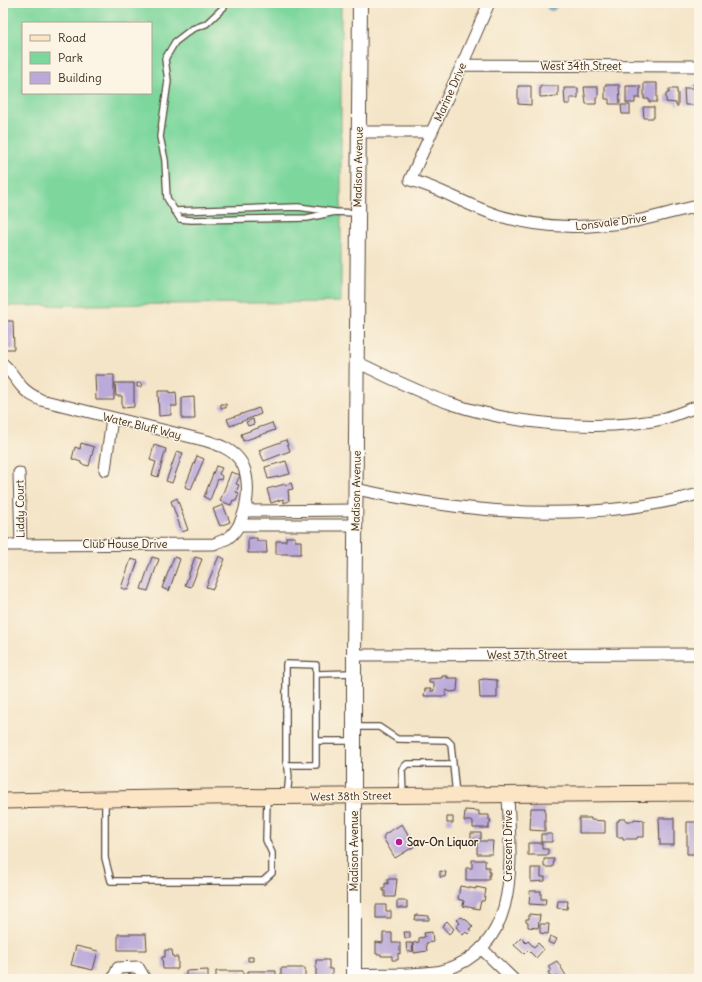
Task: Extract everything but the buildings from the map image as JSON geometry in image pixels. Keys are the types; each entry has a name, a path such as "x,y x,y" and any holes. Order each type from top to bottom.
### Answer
{"main road":[{"name":"West 38th Street","path":"3,801 288,796 699,793"}],"street":[{"name":"Madison Avenue","path":"354,977 354,655 360,3"},
{"name":"Marine Drive","path":"410,180 489,3"},
{"name":"West 34th Street","path":"462,66 699,66"},
{"path":"359,132 432,132"},
{"name":"Lonsvale Drive","path":"410,180 422,183 485,211 523,222 568,227 591,227 638,220 699,206"},
{"path":"357,362 418,391 452,404 521,421 557,425 633,424 661,419 699,406"},
{"name":"Water Bluff Way","path":"3,364 30,395 41,400 207,441 230,450 239,458 245,468 247,477 245,511"},
{"path":"105,470 112,418"},
{"name":"Liddy Court","path":"19,473 21,545"},
{"path":"356,489 383,495 498,511 556,512 615,510 674,501 699,494"},
{"path":"245,511 356,510"},
{"name":"Club House Drive","path":"3,545 214,544 229,537 239,525 245,511"},
{"path":"239,525 356,525"},
{"name":"West 37th Street","path":"354,655 699,654"},
{"name":"Crescent Drive","path":"354,977 428,973 444,970 467,959 481,948 492,936 504,912 510,878 508,794"},
{"path":"481,948 513,979"},
{"path":"113,979 118,968 138,967 145,979"}],"lane":[{"path":"226,3 224,7 206,24 192,29 175,42 165,59 168,81 160,137 165,160 168,198 174,210 180,219 191,220 307,218 335,212"},
{"path":"174,210 298,207 335,212 358,213"},
{"path":"287,765 316,765 316,665 286,664 286,762 287,765 290,770 288,796"},
{"path":"316,674 354,673"},
{"path":"354,727 378,727 397,739 446,740 451,744 456,795"},
{"path":"316,741 354,741"},
{"path":"403,795 402,769 407,764 453,764"},
{"path":"105,799 105,858 111,881 263,881 272,872 272,853 266,840 267,797"}],"green space":[{"path":"3,3 341,3 341,302 3,306"}],"water":[{"path":"547,3 556,3 554,10 549,10 546,6"}],"place":[{"name":"Sav-On Liquor","path":"399,842"}]}
